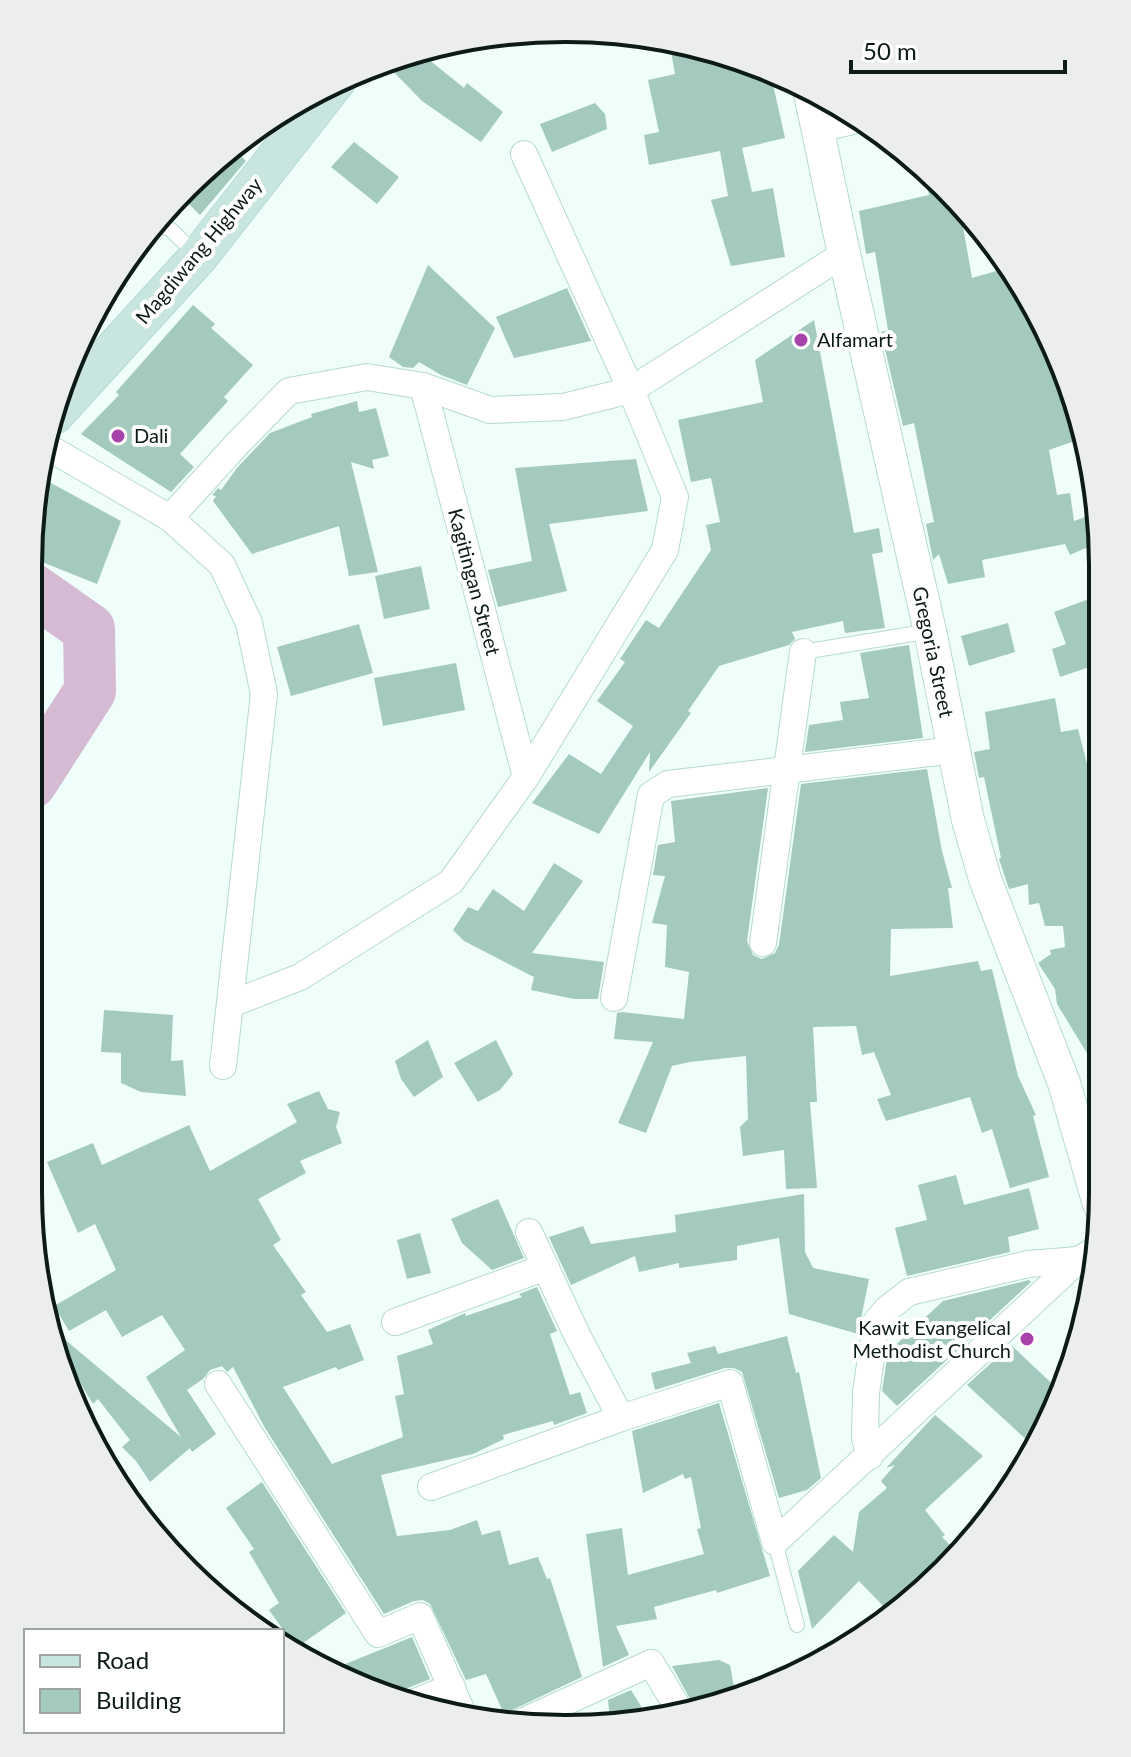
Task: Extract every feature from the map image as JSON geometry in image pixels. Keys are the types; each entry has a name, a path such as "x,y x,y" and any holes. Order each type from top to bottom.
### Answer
{"main road":[{"name":"Magdiwang Highway","path":"70,398 199,256 318,105"}],"street":[{"name":"Gregoria Street","path":"812,104 930,631 968,820 985,879 1064,1083 1089,1169"},
{"path":"818,129 844,123"},
{"path":"231,1004 300,977 451,882 526,777 665,550 675,497 631,390 524,154"},
{"path":"170,518 289,391 367,377 423,386 490,410 563,407 631,390 844,254"},
{"name":"Kagitingan Street","path":"423,386 526,777"},
{"path":"55,451 170,518 222,565 249,623 264,694 223,1066"},
{"path":"763,943 803,652"},
{"path":"614,998 651,795 668,784 954,750"},
{"path":"529,1232 577,1335 621,1418"},
{"path":"870,1456 865,1438 866,1393 876,1322 887,1309 909,1292 1028,1264 1085,1254"},
{"path":"431,1487 621,1418 730,1383 775,1542 1085,1256"},
{"path":"395,1322 546,1267"},
{"path":"218,1384 378,1634 420,1616 459,1704"},
{"path":"539,1714 651,1663 675,1703"},
{"path":"428,1697 452,1687"}],"lane":[{"path":"166,227 199,256"},
{"path":"803,652 930,631"},
{"path":"775,1542 797,1625"}],"building":[{"path":"671,53 734,70 773,85 785,138 742,148 752,192 773,188 785,257 731,266 711,200 728,196 720,151 649,165 644,135 659,132 648,80 675,74"},
{"path":"430,60 464,88 467,83 503,112 481,142 422,101 393,71"},
{"path":"595,103 605,114 607,129 552,152 540,124"},
{"path":"354,142 399,177 377,204 331,167"},
{"path":"240,155 246,161 200,215 188,203"},
{"path":"927,187 963,224 972,278 998,271 1035,334 1061,397 1074,441 1049,450 1057,495 1070,493 1074,521 1087,516 1088,531 1088,547 1070,555 1065,544 982,560 985,577 948,584 939,554 933,560 926,524 934,522 914,423 903,426 881,332 888,330 875,252 866,254 859,211 929,195"},
{"path":"428,265 495,328 467,385 419,362 413,368 403,367 389,357"},
{"path":"567,288 591,341 514,358 496,317"},
{"path":"193,305 215,324 211,328 253,365 224,397 228,401 180,454 194,467 171,492 81,434 119,395 116,392"},
{"path":"814,320 854,533 879,528 883,552 872,554 885,628 845,633 843,621 792,632 795,639 789,645 719,666 688,711 691,713 649,772 650,752 599,834 532,803 569,754 601,774 633,726 597,701 625,662 620,659 646,620 659,628 711,550 706,525 720,522 711,478 691,482 678,420 763,402 755,360"},
{"path":"357,401 359,412 376,408 389,456 372,460 374,469 351,462 378,572 349,576 339,526 252,554 213,501 216,496 212,495 218,488 221,490 270,433 312,417 311,414"},
{"path":"636,459 648,511 549,524 567,591 498,607 488,570 532,561 515,468"},
{"path":"48,484 121,521 97,584 42,562"},
{"path":"421,566 430,609 384,619 375,576"},
{"path":"1089,599 1089,667 1060,677 1052,649 1066,644 1054,612"},
{"path":"1008,623 1015,652 969,666 961,636"},
{"path":"359,624 373,673 291,696 277,647"},
{"path":"909,645 923,738 805,752 809,725 843,720 840,702 869,698 860,653"},
{"path":"456,663 465,710 383,726 374,678"},
{"path":"1055,698 1061,732 1078,729 1089,772 1089,1057 1057,1004 1055,989 1038,963 1051,954 1050,950 1065,947 1063,926 1045,926 1039,903 1029,905 1028,884 1009,889 999,859 984,777 979,778 974,752 990,749 985,712"},
{"path":"927,769 952,888 948,888 953,928 891,929 890,976 978,961 981,971 992,969 1018,1076 1036,1115 1033,1116 1049,1177 1010,1188 992,1129 982,1133 970,1097 886,1121 877,1099 891,1095 874,1052 862,1055 856,1026 813,1027 817,1102 810,1102 817,1188 786,1189 784,1150 743,1156 740,1127 748,1119 746,1056 672,1066 646,1133 618,1123 653,1042 614,1039 617,1013 684,1019 689,972 665,967 667,925 652,923 665,876 653,875 658,845 675,842 671,801 768,788 747,941 753,955 762,959 775,953 779,945 801,784"},
{"path":"554,863 583,881 532,953 604,962 598,999 574,999 531,990 534,977 464,941 453,930 468,907 478,911 493,889 524,911"},
{"path":"104,1010 173,1015 171,1061 183,1060 186,1096 141,1092 121,1083 121,1053 101,1052"},
{"path":"428,1040 443,1077 414,1097 401,1079 395,1061"},
{"path":"496,1040 513,1074 500,1090 478,1102 454,1063"},
{"path":"319,1091 328,1109 340,1112 336,1127 342,1143 300,1161 306,1173 258,1199 281,1240 273,1245 306,1292 301,1295 327,1332 350,1324 364,1360 283,1387 332,1464 403,1437 395,1396 404,1394 397,1356 433,1344 428,1330 465,1313 466,1316 522,1297 519,1294 537,1287 557,1331 550,1334 570,1395 580,1392 587,1413 554,1425 553,1421 503,1435 504,1439 473,1454 381,1475 397,1536 450,1530 477,1520 482,1535 500,1530 509,1565 538,1557 547,1579 550,1578 582,1677 508,1712 503,1712 486,1674 466,1680 430,1604 423,1600 414,1601 384,1614 265,1428 233,1367 227,1372 222,1366 210,1370 187,1390 216,1434 192,1452 190,1448 150,1482 122,1447 130,1440 98,1399 93,1404 70,1360 63,1338 181,1437 146,1377 185,1350 162,1315 122,1337 106,1310 69,1331 56,1309 55,1306 116,1270 95,1224 78,1233 47,1162 93,1143 102,1165 189,1125 210,1171 297,1122 287,1104"},
{"path":"956,1175 964,1205 1029,1188 1039,1229 1008,1237 1010,1252 907,1276 895,1228 927,1220 918,1185"},
{"path":"804,1194 805,1252 813,1268 869,1279 858,1334 789,1314 779,1238 737,1246 737,1260 679,1268 679,1263 639,1272 635,1256 571,1285 549,1237 583,1226 591,1244 676,1232 675,1215"},
{"path":"498,1199 524,1258 492,1270 462,1243 451,1219"},
{"path":"420,1233 431,1273 407,1279 397,1240"},
{"path":"1031,1282 897,1406 882,1391 888,1352 943,1301"},
{"path":"787,1336 796,1373 799,1372 821,1478 807,1490 779,1498 742,1372 725,1368 655,1390 651,1373 691,1363 687,1353 715,1346 718,1354"},
{"path":"1011,1345 1052,1384 1026,1440 967,1385"},
{"path":"719,1403 770,1576 717,1593 716,1590 654,1607 657,1619 616,1626 629,1655 603,1667 586,1534 622,1528 628,1575 704,1554 697,1529 701,1528 691,1477 685,1479 683,1474 643,1493 632,1431"},
{"path":"935,1415 983,1456 925,1510 951,1546 936,1562 884,1607 859,1581 812,1629 798,1571 834,1535 853,1552 859,1512 887,1488 881,1481 895,1465 886,1468"},
{"path":"262,1482 346,1613 302,1644 286,1634 269,1610 279,1603 249,1552 254,1549 226,1508"},
{"path":"412,1637 430,1679 405,1689 343,1665"},
{"path":"719,1660 730,1665 734,1687 690,1700 672,1666"},
{"path":"631,1690 643,1709 609,1713 608,1700"}],"waterway":[{"path":"42,596 89,629 90,691 42,766"}],"place":[{"name":"Alfamart","path":"801,340"},
{"name":"Dali","path":"118,436"},
{"name":"Kawit Evangelical Methodist Church","path":"1027,1339"}]}
